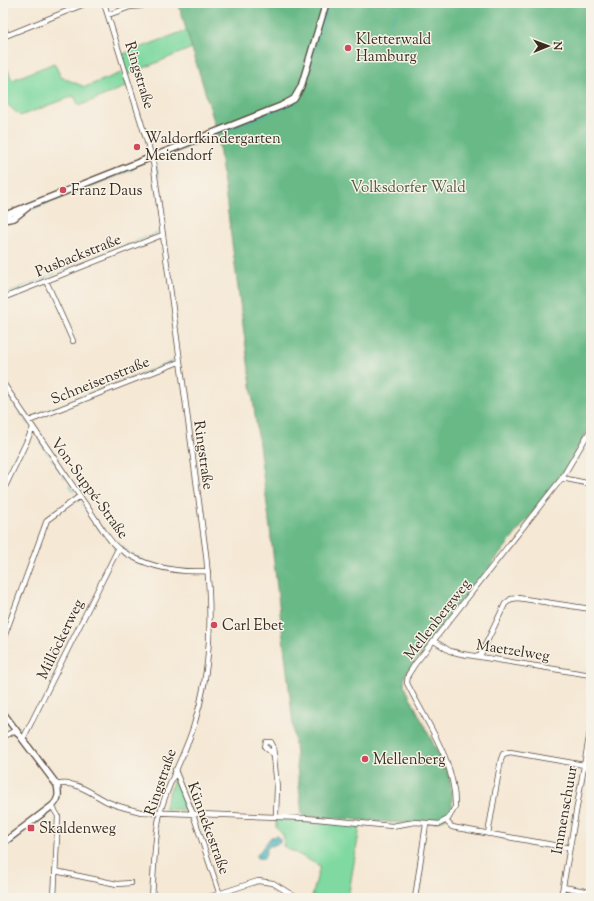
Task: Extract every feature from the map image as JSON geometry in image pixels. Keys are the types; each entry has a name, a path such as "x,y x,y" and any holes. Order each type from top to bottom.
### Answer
{"street":[{"path":"3,26 5,36 87,3"},
{"name":"Ringstraße","path":"104,3 152,158 208,571 210,644 205,676 194,726 175,770 161,812 158,829 152,898"},
{"path":"3,216 152,158 281,106 294,99 301,87 326,3"},
{"path":"108,15 130,7 140,6"},
{"path":"3,220 14,218 28,207"},
{"name":"Pusbackstraße","path":"3,298 162,235"},
{"path":"46,281 72,341"},
{"name":"Schneisenstraße","path":"29,421 179,362"},
{"name":"Von-Suppé-Straße","path":"3,383 105,533 118,548 149,564 168,570 186,572 208,571"},
{"path":"3,491 33,428"},
{"name":"Mellenbergweg","path":"446,821 455,807 451,775 444,757 407,683 408,675 415,664 434,642 562,478 591,429"},
{"path":"562,478 591,484"},
{"path":"3,640 47,520 80,496"},
{"name":"Millöckerweg","path":"23,739 118,548"},
{"path":"480,656 505,604 511,599 518,598 591,609"},
{"name":"Maetzelweg","path":"434,642 450,651 591,676"},
{"path":"3,713 57,785 58,799 52,806 3,843"},
{"name":"Immenschuur","path":"561,898 591,726"},
{"path":"3,737 16,730"},
{"path":"488,834 501,759 505,753 510,752 584,765"},
{"path":"272,753 277,777 276,816"},
{"name":"Künnekestraße","path":"175,770 192,814 220,896 206,898"},
{"path":"57,785 62,783 74,784 122,807 141,812 276,816 392,826 415,822 435,824 446,821 452,827 570,848"},
{"path":"52,806 58,816 54,898"},
{"path":"415,898 426,824"},
{"path":"55,871 117,884 131,883"},
{"path":"220,896 258,881 266,881 297,898"},
{"path":"563,887 591,892"},
{"path":"177,895 185,898"}],"green space":[{"name":"Volksdorfer Wald","path":"178,3 591,3 591,425 559,479 405,675 404,685 450,780 452,807 450,813 446,818 436,822 400,823 302,816 290,696 268,512 217,131"},
{"path":"187,30 192,48 127,75 121,55"},
{"path":"3,59 12,80 54,63 61,77 85,87 121,73 130,85 79,106 74,96 20,116 3,100"},
{"path":"174,778 189,810 164,809"},
{"path":"276,818 300,819 360,827 348,898 312,897 320,866 283,846 284,838 276,828"}],"water":[{"path":"277,836 280,839 280,843 268,847 264,859 257,858 257,855 271,837"}],"waterway":[{"path":"300,97 330,3"},
{"path":"390,25 398,10"},
{"path":"224,133 295,103"},
{"path":"156,160 220,135"},
{"path":"156,165 158,177"},
{"path":"33,209 134,169"},
{"path":"159,189 160,194"},
{"path":"162,210 163,216"},
{"path":"152,235 157,233"},
{"path":"133,243 147,237"},
{"path":"125,246 129,244"},
{"path":"113,251 122,247"},
{"path":"102,255 110,252"},
{"path":"86,262 93,259"},
{"path":"74,266 83,263"},
{"path":"61,271 71,267"},
{"path":"51,275 55,274"},
{"path":"41,279 48,277"},
{"path":"30,284 38,281"},
{"path":"11,292 24,286"},
{"path":"3,295 8,293"},
{"path":"166,364 174,361"},
{"path":"156,368 163,365"},
{"path":"136,376 151,370"},
{"path":"127,380 134,377"},
{"path":"117,383 121,382"},
{"path":"106,388 110,386"},
{"path":"3,388 6,392"},
{"path":"94,393 102,389"},
{"path":"81,398 88,395"},
{"path":"10,397 12,401"},
{"path":"64,405 78,399"},
{"path":"15,405 18,409"},
{"path":"42,413 56,407"},
{"path":"20,413 23,417"},
{"path":"31,417 37,415"},
{"path":"25,420 28,424"},
{"path":"41,443 44,448"},
{"path":"46,451 49,455"},
{"path":"51,458 55,463"},
{"path":"56,465 65,478"},
{"path":"69,485 74,492"},
{"path":"82,504 92,518"},
{"path":"97,526 100,530"},
{"path":"119,544 129,552"},
{"path":"137,556 143,559"}],"place":[{"name":"Kletterwald Hamburg","path":"348,48"},
{"name":"Waldorfkindergarten Meiendorf","path":"137,147"},
{"name":"Franz Daus","path":"63,190"},
{"name":"Carl Ebet","path":"214,625"},
{"name":"Mellenberg","path":"365,759"},
{"name":"Skaldenweg","path":"31,828"}]}
